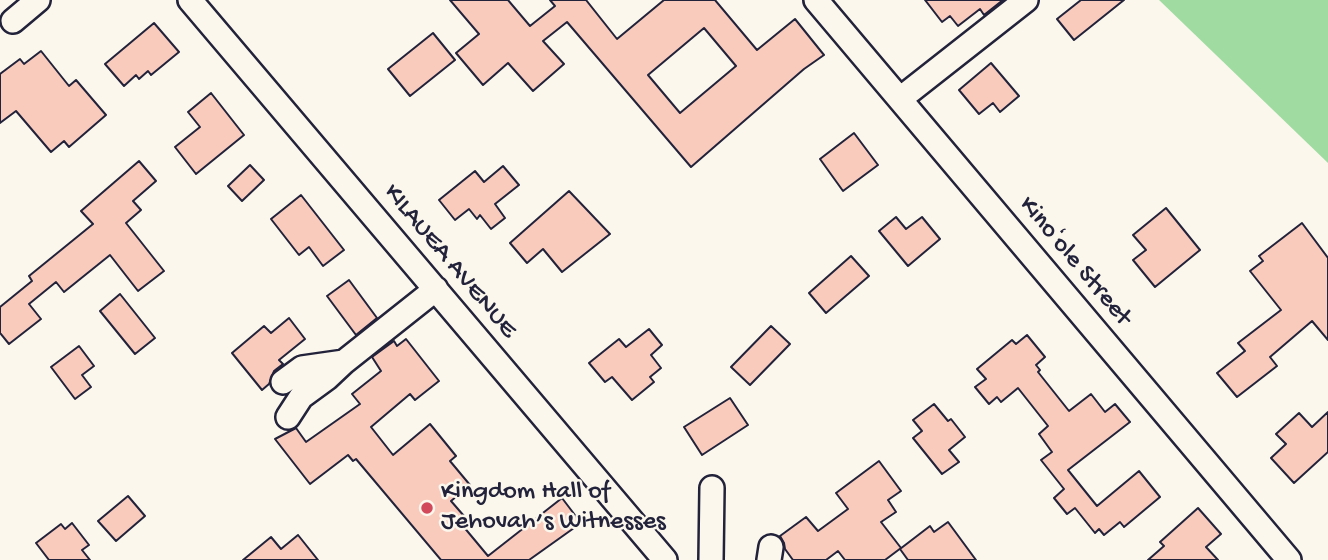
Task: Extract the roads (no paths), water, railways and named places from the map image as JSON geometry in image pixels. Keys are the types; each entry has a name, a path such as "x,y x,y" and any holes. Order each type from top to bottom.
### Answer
{"street":[{"path":"13,21 38,0"},
{"name":"KILAUEA AVENUE","path":"190,0 666,560"},
{"name":"Kinoʻole Street","path":"816,0 1289,560"},
{"path":"900,99 1026,0"},
{"path":"288,417 301,397 436,289"},
{"path":"284,382 302,368 344,362"},
{"path":"711,560 712,488"}],"place":[{"name":"Kingdom Hall of Jehovah’s Witnesses","path":"427,508"}]}
